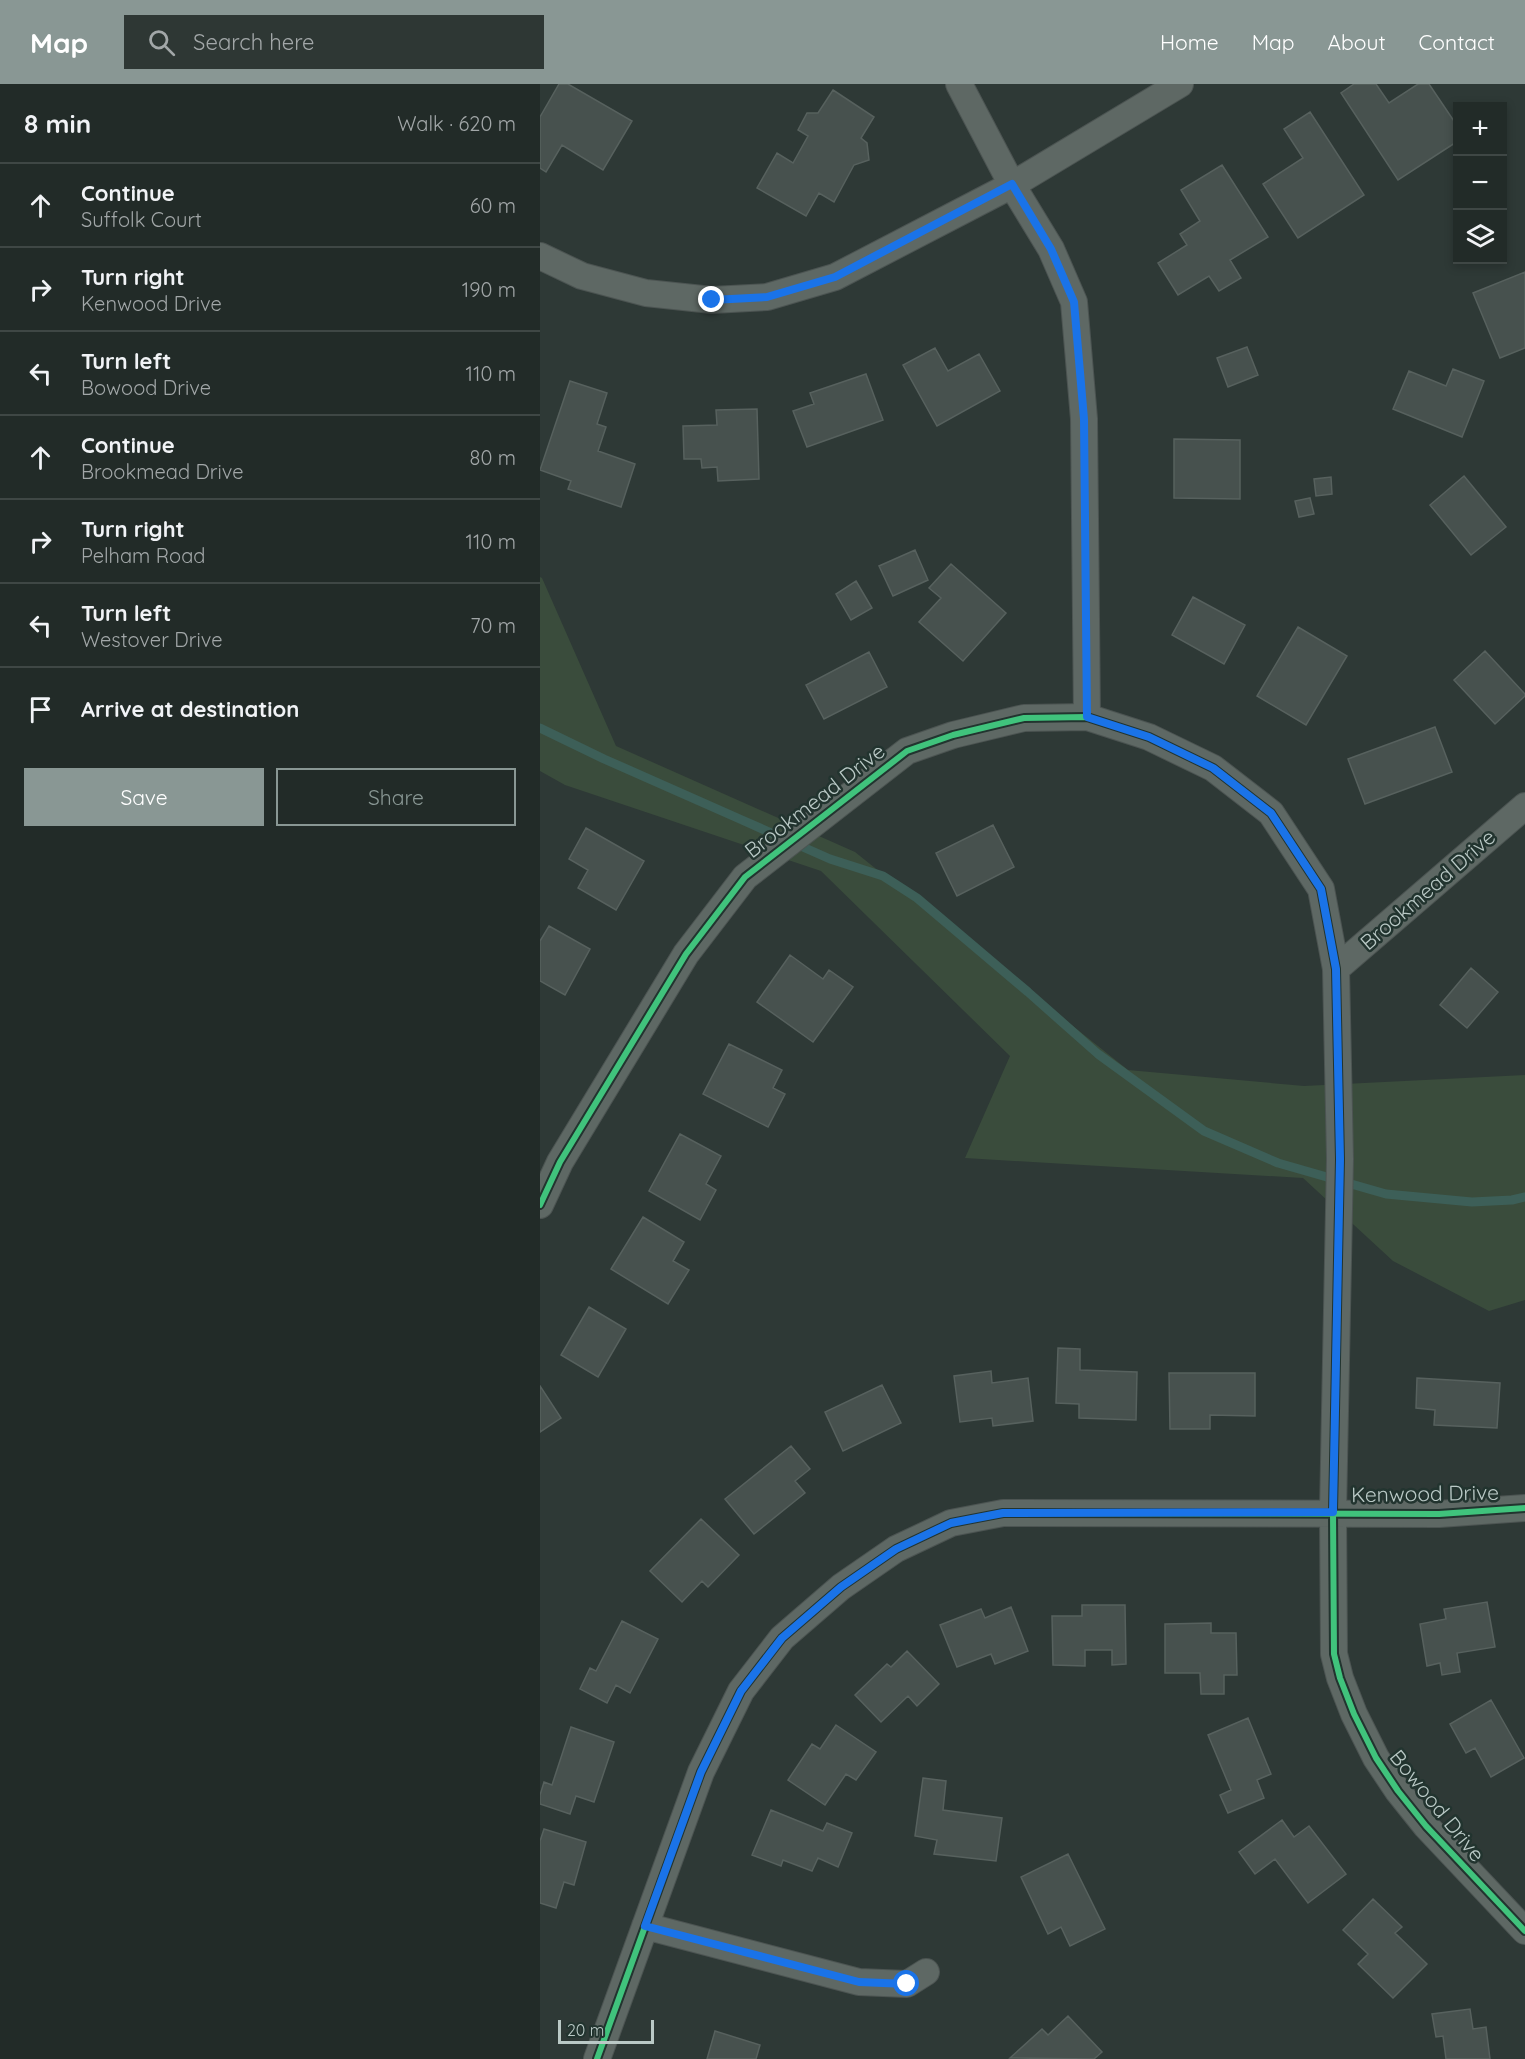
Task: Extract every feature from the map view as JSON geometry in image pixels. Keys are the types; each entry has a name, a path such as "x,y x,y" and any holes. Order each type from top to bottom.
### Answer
{"street":[{"path":"959,84 1012,184 1051,249 1074,302 1084,419 1087,717"},
{"path":"540,256 582,276 646,293 712,300 767,297 835,277 1012,184 1180,84"},
{"name":"Brookmead Drive","path":"540,1204 560,1161 686,954 745,877 907,751 953,735 1024,718 1087,717 1149,737 1213,768 1271,813 1321,889 1336,969"},
{"name":"Brookmead Drive","path":"1336,969 1525,806"},
{"name":"Bowood Drive","path":"1336,969 1340,1159 1333,1512 1334,1654 1340,1678 1354,1714 1376,1758 1398,1791 1426,1826 1525,1931"},
{"name":"Kenwood Drive","path":"597,2059 701,1772 741,1691 782,1638 841,1587 896,1549 951,1523 1003,1513 1439,1514 1525,1508"},
{"path":"645,1926 859,1982 907,1984 926,1972"}],"green space":[{"path":"540,577 616,746 855,852 1128,1070 1304,1086 1525,1075 1525,1300 1489,1311 1393,1261 1303,1178 965,1158 1010,1056 821,871 565,785 540,771"}],"building":[{"path":"559,84 568,84 632,121 603,170 562,145 546,172 540,168 540,117"},
{"path":"1354,84 1376,84 1389,103 1418,84 1429,84 1453,120 1453,144 1398,180 1341,93"},
{"path":"833,90 874,117 861,138 867,143 869,160 854,165 834,202 819,193 806,216 757,188 777,153 793,163 808,136 798,130 807,113 818,113"},
{"path":"1310,112 1364,195 1298,238 1263,184 1303,158 1284,129"},
{"path":"1222,165 1268,237 1230,260 1241,278 1219,291 1209,276 1178,295 1158,263 1187,245 1180,234 1200,221 1181,190"},
{"path":"1525,272 1525,348 1500,358 1473,293"},
{"path":"1247,347 1258,375 1228,387 1217,358"},
{"path":"935,348 948,371 979,354 1000,391 937,426 903,365"},
{"path":"1453,369 1484,381 1462,437 1393,409 1409,371 1446,386"},
{"path":"866,374 883,420 807,447 793,411 814,404 810,393"},
{"path":"570,381 607,393 597,424 606,427 598,451 635,464 621,507 568,489 571,481 540,470"},
{"path":"757,409 759,479 718,481 717,467 702,468 701,459 684,459 683,426 717,425 716,410"},
{"path":"1174,439 1240,440 1240,499 1174,498"},
{"path":"1464,476 1506,527 1471,555 1430,505"},
{"path":"1331,477 1332,494 1316,496 1314,479"},
{"path":"1310,498 1314,514 1299,517 1295,501"},
{"path":"915,550 928,580 893,596 879,566"},
{"path":"951,564 1006,613 963,661 919,622 941,598 929,588"},
{"path":"856,581 872,608 851,620 836,594"},
{"path":"1193,597 1245,625 1224,664 1172,635"},
{"path":"1298,627 1347,656 1306,725 1257,696"},
{"path":"1485,651 1525,694 1495,724 1454,680"},
{"path":"869,652 887,687 824,719 806,685"},
{"path":"1435,727 1452,772 1365,804 1348,759"},
{"path":"993,825 1014,867 957,896 936,853"},
{"path":"586,828 644,861 616,910 578,888 588,870 569,859"},
{"path":"549,926 590,949 565,995 540,981 540,941"},
{"path":"790,955 823,979 829,970 853,987 813,1042 757,1002"},
{"path":"1471,968 1498,992 1467,1028 1440,1005"},
{"path":"729,1044 782,1070 773,1088 785,1094 768,1127 703,1094"},
{"path":"680,1134 721,1156 706,1184 716,1190 700,1220 649,1191"},
{"path":"643,1217 684,1242 673,1261 689,1270 668,1304 611,1269"},
{"path":"589,1307 626,1329 598,1377 561,1355"},
{"path":"1058,1348 1080,1349 1080,1370 1137,1372 1136,1420 1079,1418 1079,1404 1056,1403"},
{"path":"991,1371 992,1383 1028,1378 1033,1421 993,1426 992,1418 960,1422 954,1376"},
{"path":"1169,1373 1255,1373 1255,1416 1210,1415 1210,1429 1170,1429"},
{"path":"1417,1378 1500,1383 1497,1428 1434,1425 1435,1410 1416,1408"},
{"path":"882,1385 901,1423 843,1451 825,1412"},
{"path":"540,1386 561,1418 540,1432"},
{"path":"791,1446 810,1469 795,1481 805,1493 754,1534 725,1499"},
{"path":"701,1519 739,1555 708,1587 702,1581 682,1602 650,1571"},
{"path":"1487,1602 1495,1647 1457,1653 1460,1672 1442,1675 1440,1663 1427,1666 1420,1624 1446,1619 1444,1609"},
{"path":"1082,1605 1125,1605 1126,1664 1112,1665 1112,1650 1085,1650 1085,1666 1053,1665 1052,1616 1082,1616"},
{"path":"1011,1607 1028,1651 995,1664 991,1654 957,1667 940,1625 981,1609 985,1618"},
{"path":"622,1621 658,1639 630,1693 616,1685 607,1703 580,1689 590,1668 596,1671"},
{"path":"1211,1623 1211,1633 1236,1633 1237,1675 1224,1675 1224,1694 1201,1694 1200,1673 1165,1673 1165,1624"},
{"path":"907,1651 939,1684 917,1706 908,1696 881,1722 855,1695 887,1664 891,1667"},
{"path":"1491,1700 1524,1758 1491,1777 1475,1748 1466,1753 1450,1724"},
{"path":"1248,1718 1271,1774 1257,1780 1264,1798 1228,1813 1220,1795 1231,1790 1208,1735"},
{"path":"836,1725 876,1752 856,1780 846,1774 825,1805 788,1780 812,1744 820,1749"},
{"path":"571,1727 614,1742 594,1802 576,1796 570,1814 540,1804 540,1795 544,1782 552,1785"},
{"path":"923,1778 946,1781 943,1810 1002,1818 996,1861 934,1854 937,1840 915,1836"},
{"path":"771,1810 823,1831 827,1823 852,1833 838,1867 818,1858 812,1871 783,1860 781,1866 752,1855"},
{"path":"1282,1820 1294,1837 1309,1826 1346,1874 1308,1903 1275,1859 1255,1874 1239,1852"},
{"path":"544,1829 586,1842 574,1885 564,1882 556,1908 540,1903 540,1841"},
{"path":"1068,1854 1105,1929 1070,1946 1061,1927 1048,1934 1021,1877"},
{"path":"1373,1899 1402,1927 1395,1933 1427,1964 1393,1998 1358,1964 1368,1954 1343,1930"},
{"path":"1470,2009 1473,2029 1486,2027 1490,2059 1446,2059 1443,2036 1436,2037 1432,2014"},
{"path":"1068,2016 1102,2052 1094,2059 1010,2058 1042,2029 1048,2035"},
{"path":"715,2031 760,2045 756,2059 707,2059"}],"waterway":[{"path":"540,728 604,759 830,859 883,876 917,898 1098,1054 1204,1131 1278,1163 1386,1194 1472,1202 1525,1197"}],"cycle path":[{"path":"540,1205 560,1162 686,954 745,877 907,751 953,735 1024,718 1087,717 1149,737 1213,768 1271,813 1321,889 1336,969 1340,1159 1333,1512 1334,1654 1340,1678 1354,1714 1376,1758 1398,1791 1426,1826 1525,1931"},
{"path":"597,2059 701,1772 741,1691 782,1638 841,1587 896,1549 951,1523 1003,1513 1439,1514 1525,1508"}],"route":[{"path":"712,300 767,297 835,277 1012,184 1051,249 1074,302 1084,419 1087,717 1149,737 1213,768 1271,813 1321,889 1336,969 1340,1159 1333,1512 1003,1513 951,1523 896,1549 841,1587 782,1638 741,1691 701,1772 645,1926 859,1982 907,1984"}]}
